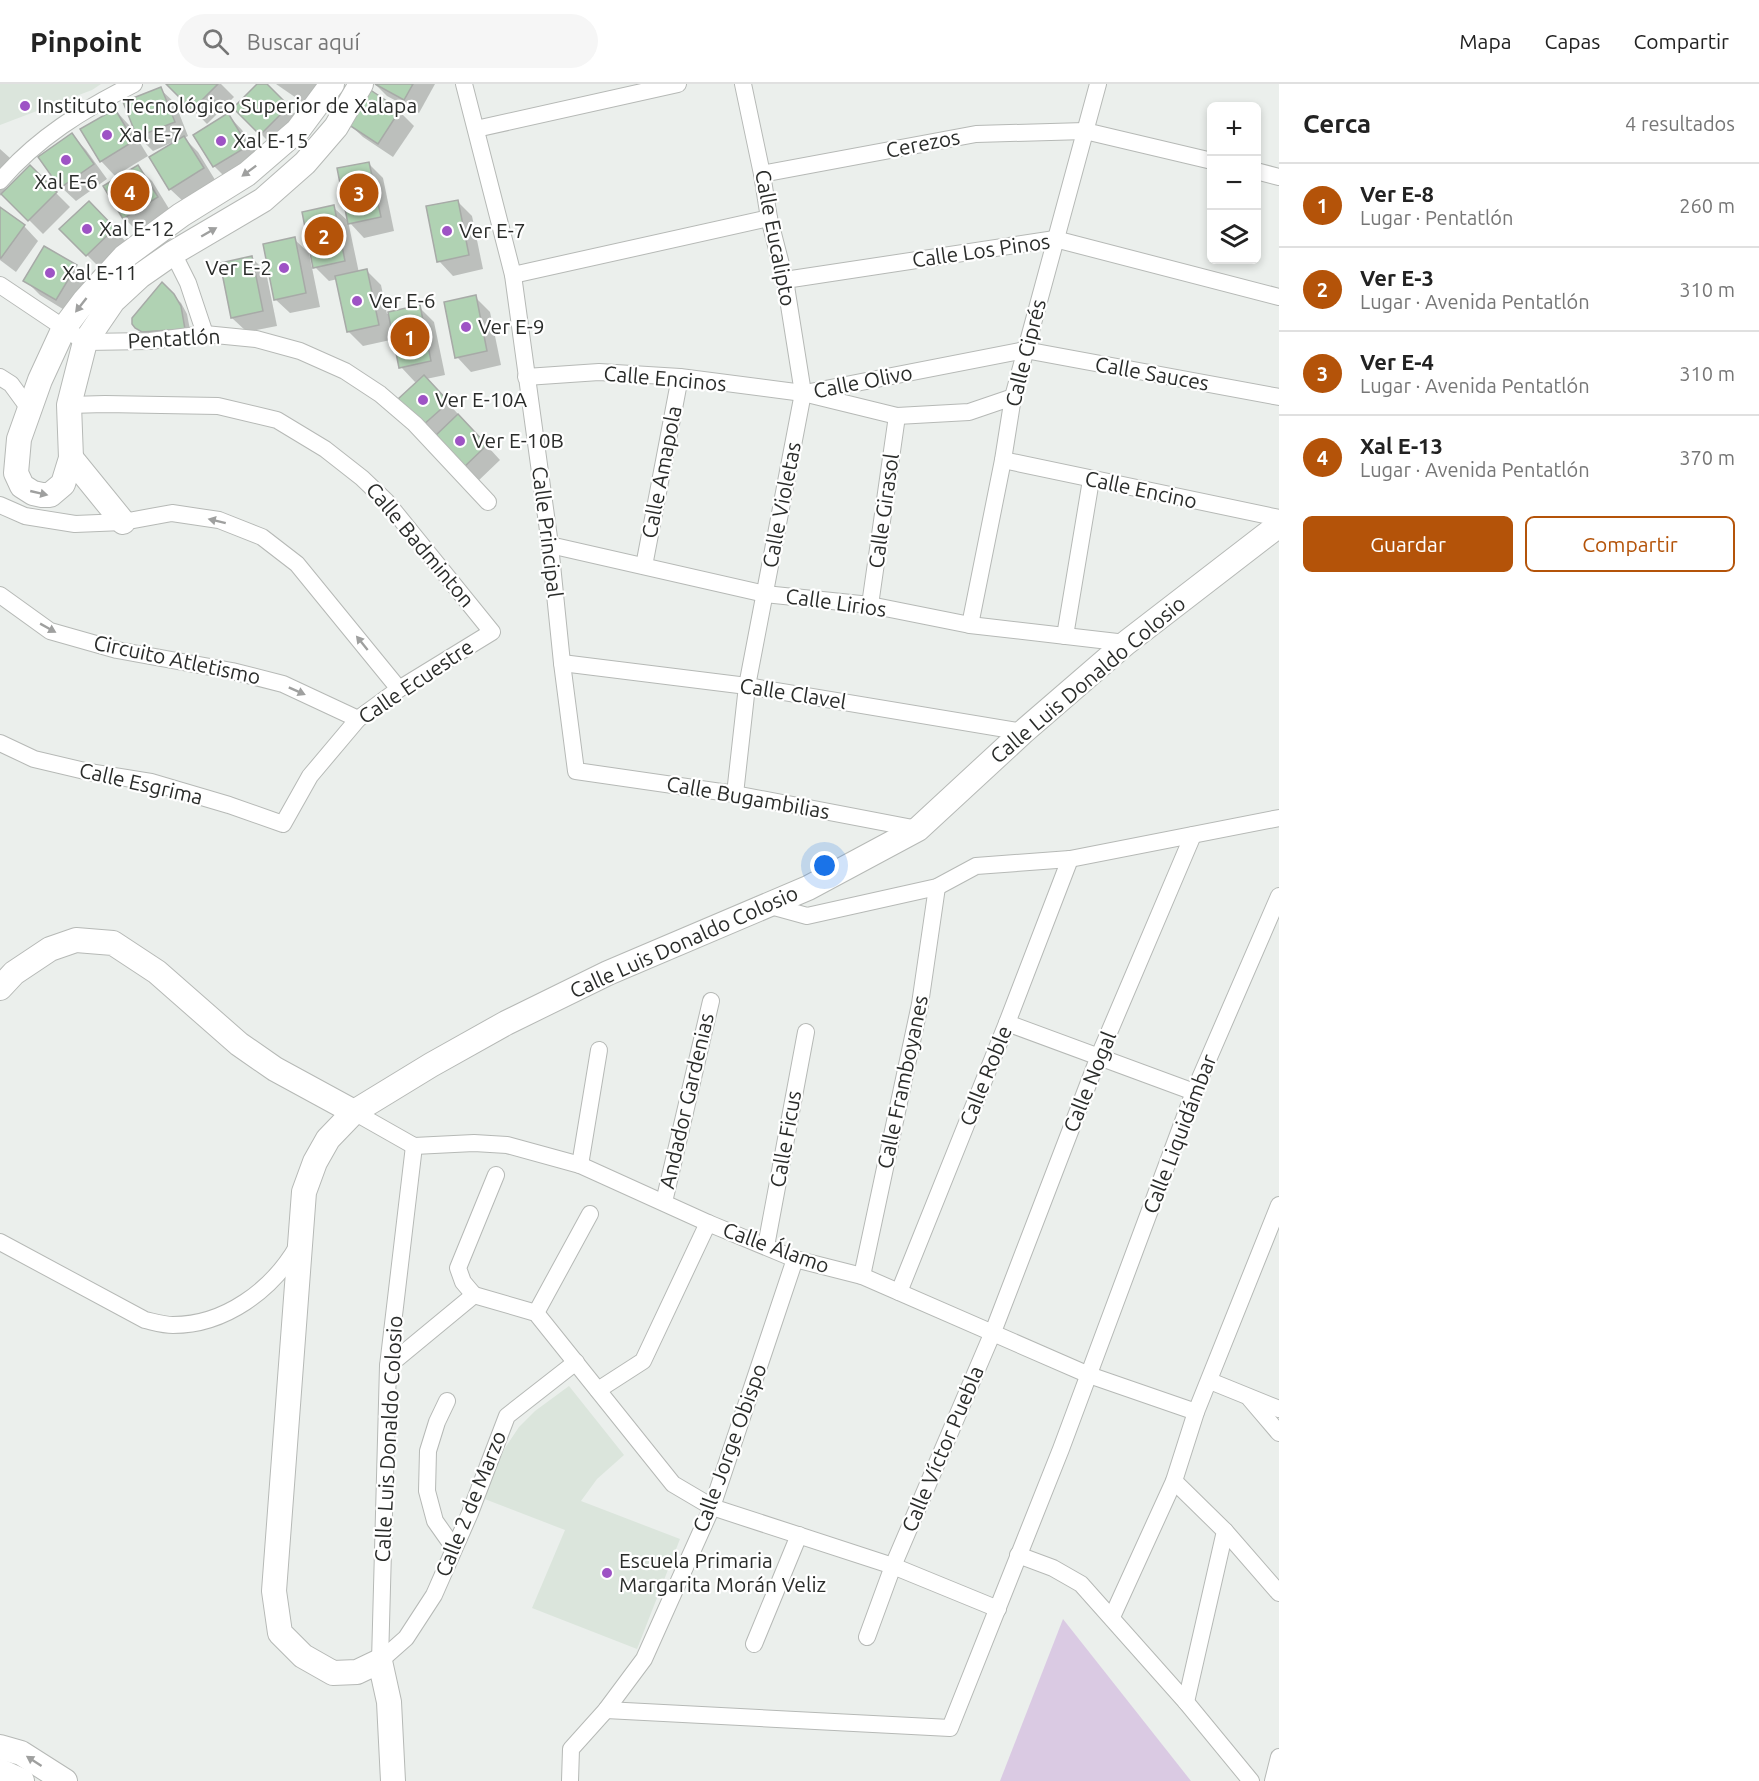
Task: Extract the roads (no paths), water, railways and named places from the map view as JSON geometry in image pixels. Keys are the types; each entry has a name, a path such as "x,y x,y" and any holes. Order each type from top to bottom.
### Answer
{"street":[{"path":"0,181 16,163 57,129 94,104 134,84"},
{"path":"332,84 298,130 247,174 181,215 124,257 85,300 64,328 40,380 30,410 9,443 16,473 22,486 33,493 50,495 63,484 71,458 69,405 85,342 113,302 140,276 173,253 263,200 305,163 336,127 361,84"},
{"name":"Calle Principal","path":"464,84 513,275 550,545 576,771"},
{"path":"476,129 678,84"},
{"name":"Calle Eucalipto","path":"743,84 769,218 785,280 803,393"},
{"name":"Calle Ciprés","path":"970,626 1013,397 1098,84"},
{"name":"Cerezos","path":"762,174 976,134 1085,131 1207,160"},
{"path":"1261,172 1279,177"},
{"path":"513,275 769,218"},
{"name":"Calle Los Pinos","path":"785,280 1055,239 1279,297"},
{"path":"173,253 188,283 205,334"},
{"path":"0,285 85,342"},
{"name":"Pentatlón","path":"85,342 150,341 205,334 267,342 300,351 345,371 380,394 414,424 488,502"},
{"name":"Calle Olivo","path":"803,393 1025,350"},
{"name":"Calle Sauces","path":"1025,350 1279,397"},
{"name":"Calle Encinos","path":"526,377 599,372 680,377 803,393"},
{"name":"Calle Amapola","path":"644,566 680,377"},
{"path":"5,381 40,380"},
{"path":"5,381 30,410"},
{"name":"Calle Olivo","path":"803,393 897,416 969,412 1013,397"},
{"name":"Calle Violetas","path":"735,794 747,686 803,393"},
{"name":"Calle Badminton","path":"69,405 218,406 277,420 325,449 363,478 386,501 492,632"},
{"name":"Calle Girasol","path":"870,605 897,416"},
{"path":"71,458 123,522"},
{"name":"Calle Encino","path":"1003,460 1279,518"},
{"path":"1065,636 1091,480"},
{"path":"0,505 25,516 75,524 123,522 172,513 219,520 262,537 297,564 399,689"},
{"name":"Calle Luis Donaldo Colosio","path":"414,1146 388,1366 380,1661 357,1672 333,1673 303,1656 280,1633 274,1591 304,1192 315,1162 328,1139 354,1112 506,1023 608,973 808,888 918,829 1023,732 1126,643 1279,525"},
{"name":"Calle Lirios","path":"550,545 765,594 870,605 970,626 1126,643"},
{"name":"Circuito Atletismo","path":"0,595 50,631 117,650 232,671 284,684 358,719"},
{"name":"Calle Ecuestre","path":"283,824 310,776 358,719 399,689 492,632"},
{"name":"Calle Clavel","path":"562,663 747,686 1023,732"},
{"name":"Calle Esgrima","path":"0,743 34,759 89,772 151,782 283,824"},
{"name":"Calle Bugambilias","path":"576,771 735,794 918,829"},
{"path":"766,904 807,916 937,887 976,866 1070,859 1279,818"},
{"name":"Calle Nogal","path":"993,1332 1099,1056 1193,834"},
{"name":"Calle Roble","path":"899,1292 1070,859"},
{"name":"Calle Framboyanes","path":"862,1276 920,1004 937,887"},
{"name":"Calle Liquidámbar","path":"606,1710 950,1728 1089,1375 1194,1092 1279,896"},
{"path":"0,988 14,973 50,949 76,940 112,943 157,972 248,1050 275,1069 414,1146"},
{"name":"Andador Gardenias","path":"664,1202 711,1001"},
{"path":"1007,1023 1194,1092"},
{"name":"Calle Ficus","path":"766,1246 806,1032"},
{"path":"580,1165 599,1050"},
{"name":"Calle Álamo","path":"414,1146 474,1143 507,1145 580,1165 708,1223 795,1259 862,1276 1089,1375 1196,1412"},
{"path":"496,1175 458,1268 463,1282 474,1295 536,1313 673,1484 712,1507 893,1566 998,1609"},
{"path":"1113,1617 1174,1481 1196,1412 1279,1205"},
{"path":"536,1313 590,1214"},
{"path":"598,1390 643,1360 708,1223"},
{"path":"0,1242 145,1320 171,1325 206,1322 233,1309 263,1289 286,1266 301,1240"},
{"name":"Calle Jorge Obispo","path":"570,1781 571,1749 606,1710 644,1659 712,1507 795,1259"},
{"path":"388,1366 474,1295"},
{"name":"Calle Víctor Puebla","path":"867,1637 893,1566 993,1332"},
{"name":"Calle 2 de Marzo","path":"380,1661 406,1638 434,1595 507,1416 576,1362"},
{"path":"1210,1381 1279,1409"},
{"path":"1247,1396 1279,1433"},
{"path":"447,1401 437,1422 428,1451 427,1491 435,1521 454,1548"},
{"path":"1174,1481 1225,1531 1279,1593"},
{"path":"1186,1702 1225,1531"},
{"path":"754,1644 799,1535"},
{"path":"1018,1555 1053,1568 1081,1584 1113,1617 1251,1781"},
{"path":"380,1661 389,1702 393,1781"},
{"path":"0,1747 21,1753 64,1781"},
{"path":"1273,1781 1279,1757"},
{"path":"0,1771 22,1781"}],"place":[{"name":"Instituto Tecnológico Superior de Xalapa","path":"25,106"},
{"name":"Xal E-7","path":"107,135"},
{"name":"Xal E-15","path":"221,141"},
{"name":"Xal E-6","path":"66,160"},
{"name":"Xal E-13","path":"130,192"},
{"name":"Ver E-4","path":"359,193"},
{"name":"Xal E-12","path":"87,229"},
{"name":"Ver E-7","path":"447,231"},
{"name":"Ver E-3","path":"324,236"},
{"name":"Ver E-2","path":"284,268"},
{"name":"Xal E-11","path":"50,273"},
{"name":"Ver E-6","path":"357,301"},
{"name":"Ver E-9","path":"466,327"},
{"name":"Ver E-8","path":"410,337"},
{"name":"Ver E-10A","path":"423,400"},
{"name":"Ver E-10B","path":"460,441"},
{"name":"Escuela Primaria Margarita Morán Veliz","path":"607,1573"}]}
